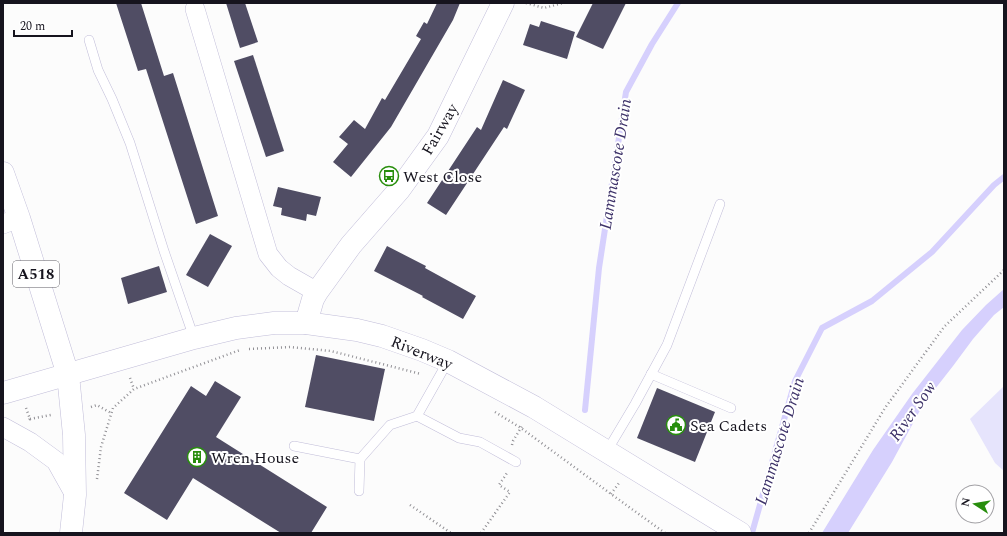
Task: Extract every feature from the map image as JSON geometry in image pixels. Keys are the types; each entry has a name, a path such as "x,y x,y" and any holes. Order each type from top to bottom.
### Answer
{"main road":[{"name":"Fairway","path":"306,323 313,299 317,292 351,246 399,190 438,136 504,3"},
{"name":"A518","path":"3,173 11,221 68,375"},
{"name":"Riverway","path":"11,391 194,338 236,328 274,323 306,323 357,330 382,336 448,361 534,407 733,528"},
{"path":"68,375 74,435 75,495 71,533"}],"street":[{"path":"195,9 268,254 279,268 289,276 317,292"},
{"path":"3,427 30,442 56,461 75,495"}],"lane":[{"path":"89,40 98,70 130,143 164,251 194,338"},
{"path":"607,450 635,404 667,345 720,204"},
{"path":"359,491 360,459 390,425 416,416 448,361"},
{"path":"651,374 731,408"},
{"path":"416,416 459,438 480,442 516,462"},
{"path":"294,446 360,459"}],"path":[{"path":"526,3 544,8 563,3"},
{"path":"809,533 885,408 944,327 1004,270"},
{"path":"96,486 101,448 113,408 134,389 242,349 290,347 331,351 427,376 437,380"},
{"path":"11,391 30,419 21,437"},
{"path":"490,409 521,428 666,533"},
{"path":"410,505 451,533"}],"shaded area":[{"path":"1004,386 1004,471 995,463 970,419"}],"water":[{"name":"River Sow","path":"1004,289 1004,307 994,315 973,339 924,403 892,462 848,533 822,533 873,450 912,394 962,330"}],"building":[{"path":"116,3 141,3 164,76 173,73 218,216 196,224 146,69 138,71"},
{"path":"226,3 245,3 258,42 240,48"},
{"path":"437,3 460,3 453,20 391,127 351,177 333,162 348,144 339,137 354,120 365,129 382,98 385,100 421,39 416,36 424,22 427,24"},
{"path":"593,3 626,3 603,49 576,37"},
{"path":"541,21 575,32 567,59 523,45 530,24 539,27"},
{"path":"253,55 284,151 266,157 234,61"},
{"path":"503,80 525,90 507,129 504,127 446,215 427,203 477,127 481,130"},
{"path":"278,187 321,197 316,216 307,214 306,221 281,215 282,208 273,206"},
{"path":"210,234 232,246 208,287 186,275"},
{"path":"387,246 426,266 425,268 476,296 463,319 422,297 423,296 374,271"},
{"path":"159,266 167,292 128,304 121,278"},
{"path":"316,355 385,369 374,421 305,407"},
{"name":"Wren House","path":"215,381 241,397 216,437 327,507 311,533 281,533 193,478 167,520 124,493 191,386 206,396"},
{"name":"Sea Cadets","path":"657,388 715,412 695,462 637,438"}],"waterway":[{"name":"Lammascote Drain","path":"585,410 599,268 626,92 652,44 678,3"},
{"name":"Lammascote Drain","path":"752,533 795,381 822,328 872,301 932,252 994,185 1004,177"}],"place":[{"name":"West Close","path":"389,176"},
{"name":"Sea Cadets","path":"676,425"},
{"name":"Wren House","path":"197,457"}]}
